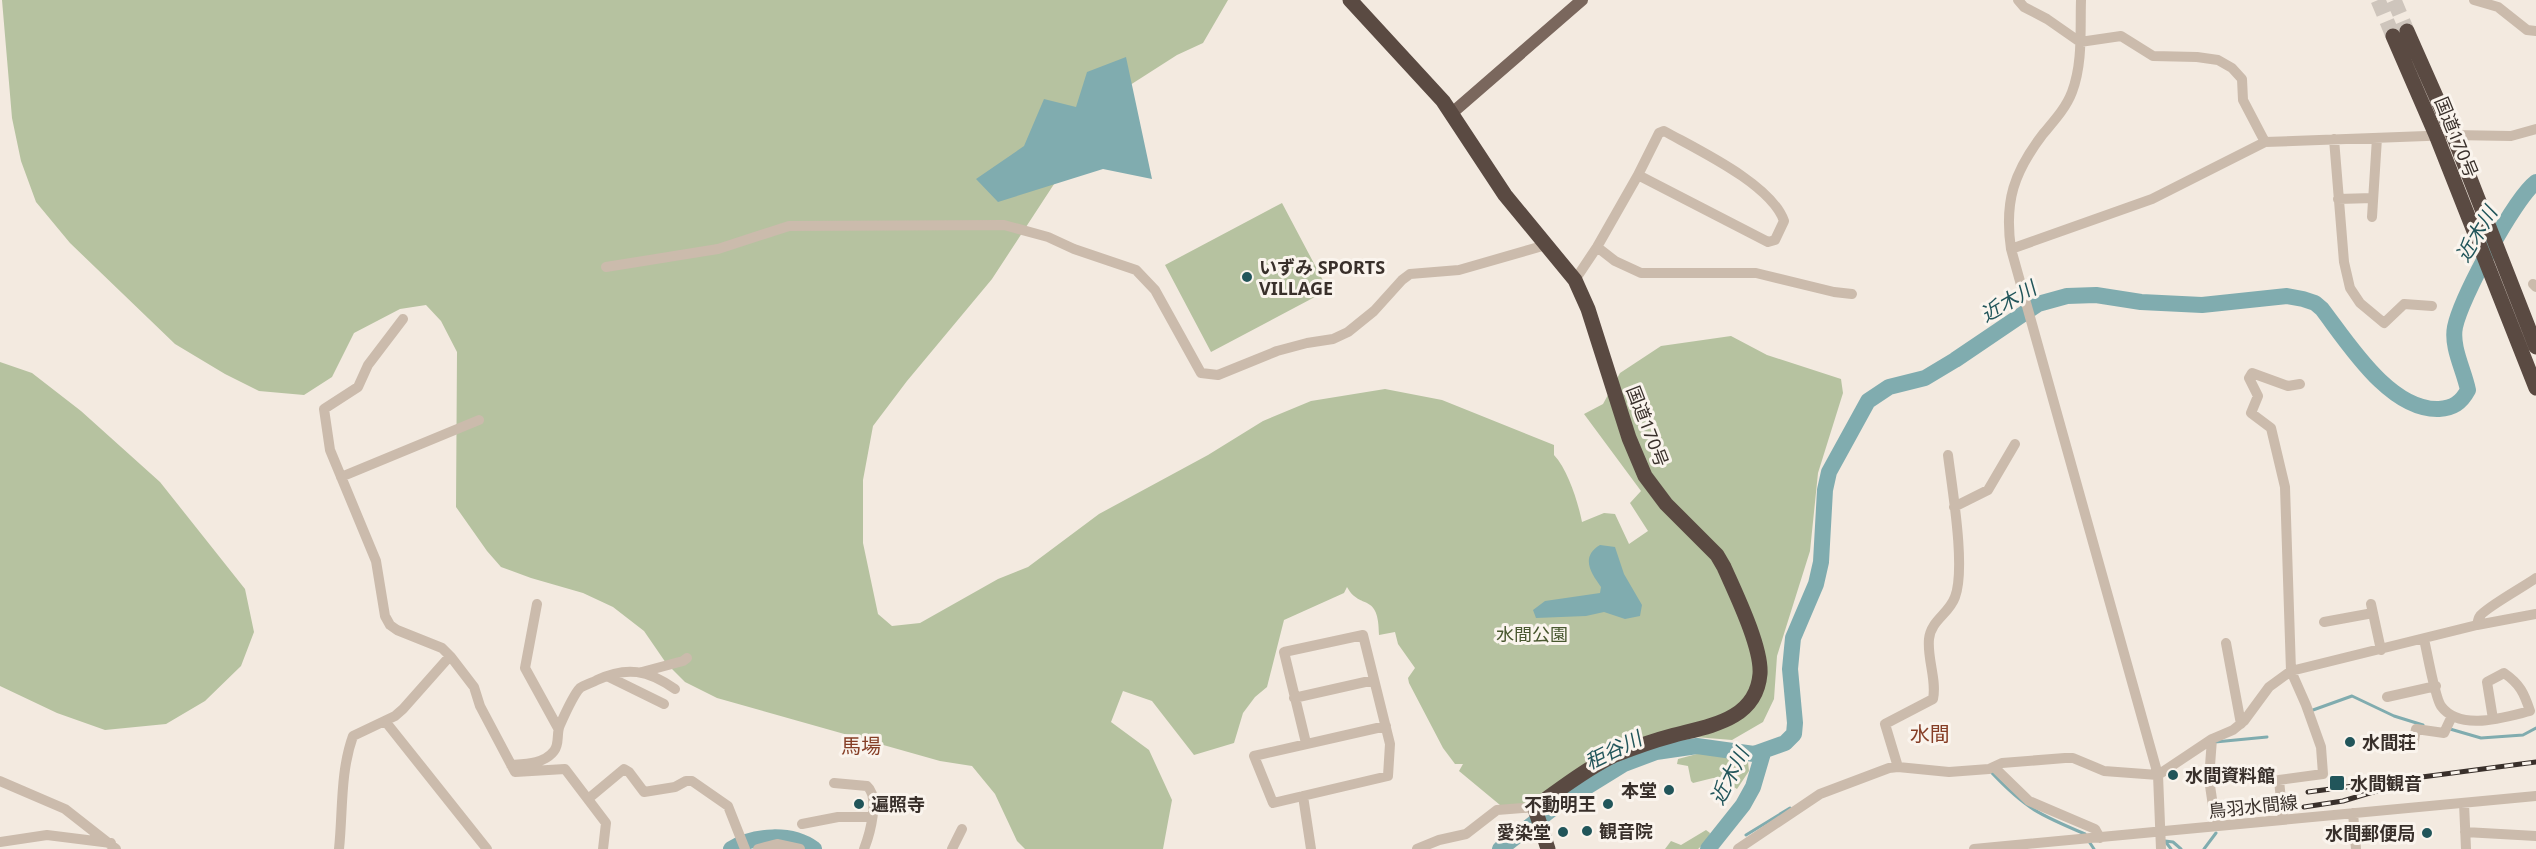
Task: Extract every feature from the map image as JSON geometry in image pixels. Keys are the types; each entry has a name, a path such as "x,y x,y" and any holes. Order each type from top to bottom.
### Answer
{"highway":[{"name":"国道170号","path":"1350,0 1423,77 1452,113 1505,195 1575,280 1588,309 1639,463 1653,488 1717,555 1751,634 1760,662 1760,674 1753,699 1737,714 1726,721 1668,736 1612,757 1566,785 1536,810"},
{"name":"国道170号","path":"2536,347 2467,194 2436,135 2400,34 2453,135 2467,194 2508,321 2536,388"},
{"path":"1536,810 1548,849"}],"main road":[{"path":"1452,113 1582,0"}],"street":[{"path":"2018,0 2024,7 2047,19 2080,42 2121,36 2152,56 2218,60 2232,68 2242,79 2243,100 2265,142"},
{"path":"2081,0 2078,64 2071,93 2063,109 2020,166 2008,215 2011,249 2158,775 2161,849"},
{"path":"2474,0 2498,7 2527,30 2536,31"},
{"path":"2011,249 2152,199 2265,142 2436,135 2511,136 2536,129"},
{"path":"1575,280 1597,248 1659,133 1665,131 1736,172 1771,200 1781,211 1784,221 1775,240 1768,242 1638,175"},
{"path":"2372,217 2377,138"},
{"path":"2334,139 2344,262 2350,288 2360,303 2384,323 2404,304 2432,306"},
{"path":"2338,199 2373,198"},
{"path":"606,267 718,249 789,226 1004,225 1048,237 1074,249 1136,270 1155,290 1201,373 1218,375 1277,351 1333,339 1348,332 1374,312 1410,274 1459,270 1546,245"},
{"path":"1597,248 1616,261 1641,273 1756,273 1834,292 1852,294"},
{"path":"2522,314 2536,338"},
{"path":"403,319 368,365 358,387 324,409 330,450 376,561 385,616 390,625 397,630 442,648 450,656 474,687 480,706 514,772 565,769 606,823 603,849"},
{"path":"2283,820 2279,780 2323,774 2321,747 2291,671 2285,487 2271,428 2251,413 2258,396 2249,378 2252,373 2288,386 2300,384"},
{"path":"341,477 479,420"},
{"path":"1954,507 1988,490 2015,444"},
{"path":"1898,767 1885,724 1933,699 1929,639 1931,628 1949,609 1956,596 1959,574 1948,455"},
{"path":"2477,625 2479,617 2488,608 2509,597 2536,578"},
{"path":"537,604 525,668 558,728"},
{"path":"2324,622 2372,608 2381,650"},
{"path":"1738,849 1820,794 1898,767 1949,772 1989,769 2002,763 2073,758 2104,771 2158,775 2212,739 2241,724 2269,687 2291,671 2477,625 2536,614"},
{"path":"1306,743 1284,652 1329,642 1363,635 1386,726 1390,744 1388,776 1273,803 1254,756 1386,726"},
{"path":"2424,639 2440,706 2452,716 2463,719 2493,719 2530,711 2523,690 2518,683 2504,673 2487,681 2493,719"},
{"path":"2226,643 2241,724"},
{"path":"339,849 343,780 353,736 385,721 403,709 450,656"},
{"path":"639,673 687,658"},
{"path":"511,765 533,763 545,759 556,747 558,728 580,689 616,671 639,673 663,680 675,689"},
{"path":"607,676 664,704"},
{"path":"1294,698 1374,681"},
{"path":"2387,698 2436,686"},
{"path":"2413,747 2416,729 2444,733 2452,716"},
{"path":"385,721 487,849"},
{"path":"2212,739 2209,779 2216,826"},
{"path":"1994,767 2029,801 2094,829 2100,838"},
{"path":"588,799 624,769 629,771 644,792 675,787 686,781 692,781 728,806 745,849"},
{"path":"0,781 65,809 113,846"},
{"path":"834,783 867,786 873,794 872,828 864,849"},
{"path":"1304,796 1311,849"},
{"name":"鳥羽水間線","path":"1974,849 2536,796"},
{"path":"2464,803 2466,849"},
{"path":"1417,849 1439,840 1466,834 1497,810 1536,810"},
{"path":"2353,813 2356,849"},
{"path":"802,824 838,817 872,817"},
{"path":"952,849 962,829"},
{"path":"2465,832 2536,836"},
{"path":"0,842 47,835 113,846"},
{"path":"758,849 777,844 800,849"}],"green space":[{"name":"水間公園","path":"2,0 1228,0 1203,43 1177,55 1127,87 1075,152 992,279 907,381 873,426 863,480 863,543 878,614 892,626 920,623 998,579 1028,567 1099,514 1208,455 1263,421 1311,401 1385,389 1442,400 1554,445 1554,455 1568,478 1582,522 1604,513 1615,514 1629,544 1648,531 1630,503 1641,491 1584,414 1603,404 1620,373 1661,346 1731,336 1767,355 1841,379 1843,393 1818,473 1810,551 1777,656 1774,699 1763,722 1732,740 1695,737 1629,758 1608,752 1531,805 1500,805 1459,771 1463,764 1455,764 1443,748 1409,683 1408,678 1415,668 1398,644 1395,632 1379,635 1376,612 1352,594 1347,587 1344,593 1284,620 1267,687 1255,697 1243,713 1234,743 1194,755 1152,701 1123,691 1111,722 1149,750 1172,800 1163,849 1025,849 1017,841 995,794 972,766 940,761 717,698 685,682 666,663 644,631 613,607 583,593 501,567 456,507 457,352 441,321 426,305 400,309 354,333 332,377 304,395 259,391 175,344 70,243 36,202 21,161 12,118"},
{"name":"いずみ SPORTS VILLAGE","path":"1282,203 1328,290 1211,352 1165,265"},
{"path":"0,362 32,373 81,411 160,482 245,589 254,632 241,666 205,701 166,724 105,730 57,713 0,686"},
{"path":"1708,751 1748,762 1749,771 1737,789 1729,784 1728,778 1713,778 1693,783 1688,766 1677,764 1678,759"},
{"path":"1706,830 1710,833 1708,840 1698,849 1665,849 1671,841 1681,845"}],"water":[{"path":"1126,57 1152,179 1103,169 998,202 976,179 1024,146 1044,99 1076,107 1087,72"},
{"path":"1600,545 1615,547 1624,574 1642,605 1640,616 1625,619 1604,612 1586,616 1536,618 1533,610 1545,601 1600,593 1601,587 1591,571 1589,560 1590,555"}],"waterway":[{"name":"近木川","path":"1500,849 1556,806 1624,764 1656,752 1697,746 1754,754 1785,743 1794,734 1790,669 1793,638 1816,584 1821,562 1825,490 1829,472 1868,401 1889,387 1925,378 2038,304 2067,296 2096,295 2141,302 2202,305 2287,296 2315,303 2322,309 2372,372 2404,399 2421,407 2439,409 2448,407 2456,404 2468,390 2454,335 2459,313 2477,273 2502,228 2526,192 2536,182"},
{"path":"2313,710 2352,696 2394,716 2423,725"},
{"path":"2450,729 2481,738 2523,735 2536,728"},
{"path":"2215,742 2267,737"},
{"name":"近木川","path":"1708,849 1743,805 1753,787 1763,753"},
{"path":"1992,773 2034,810 2085,834"},
{"path":"1746,835 1790,808"},
{"path":"2204,849 2216,833"},
{"name":"秬谷川","path":"731,849 750,841 772,837 795,840 814,849"},
{"path":"2165,841 2173,842 2181,849"},
{"path":"2165,841 2171,849"},
{"path":"2090,843 2094,849"}],"tunnel":[{"path":"2378,0 2393,36"},
{"path":"2394,0 2407,31"}],"railway":[{"path":"2308,792 2536,762"},
{"path":"2304,807 2343,801 2393,786"}],"place":[{"name":"いずみ SPORTS VILLAGE","path":"1247,277"},
{"name":"水間荘","path":"2350,742"},
{"name":"水間資料館","path":"2173,775"},
{"name":"水間観音","path":"2337,783"},
{"name":"本堂","path":"1669,790"},
{"name":"遍照寺","path":"859,804"},
{"name":"不動明王","path":"1608,804"},
{"name":"観音院","path":"1587,831"},
{"name":"愛染堂","path":"1563,832"},
{"name":"水間郵便局","path":"2427,833"}],"district":[{"name":"水間","path":"1930,733"},
{"name":"馬場","path":"861,745"}]}
